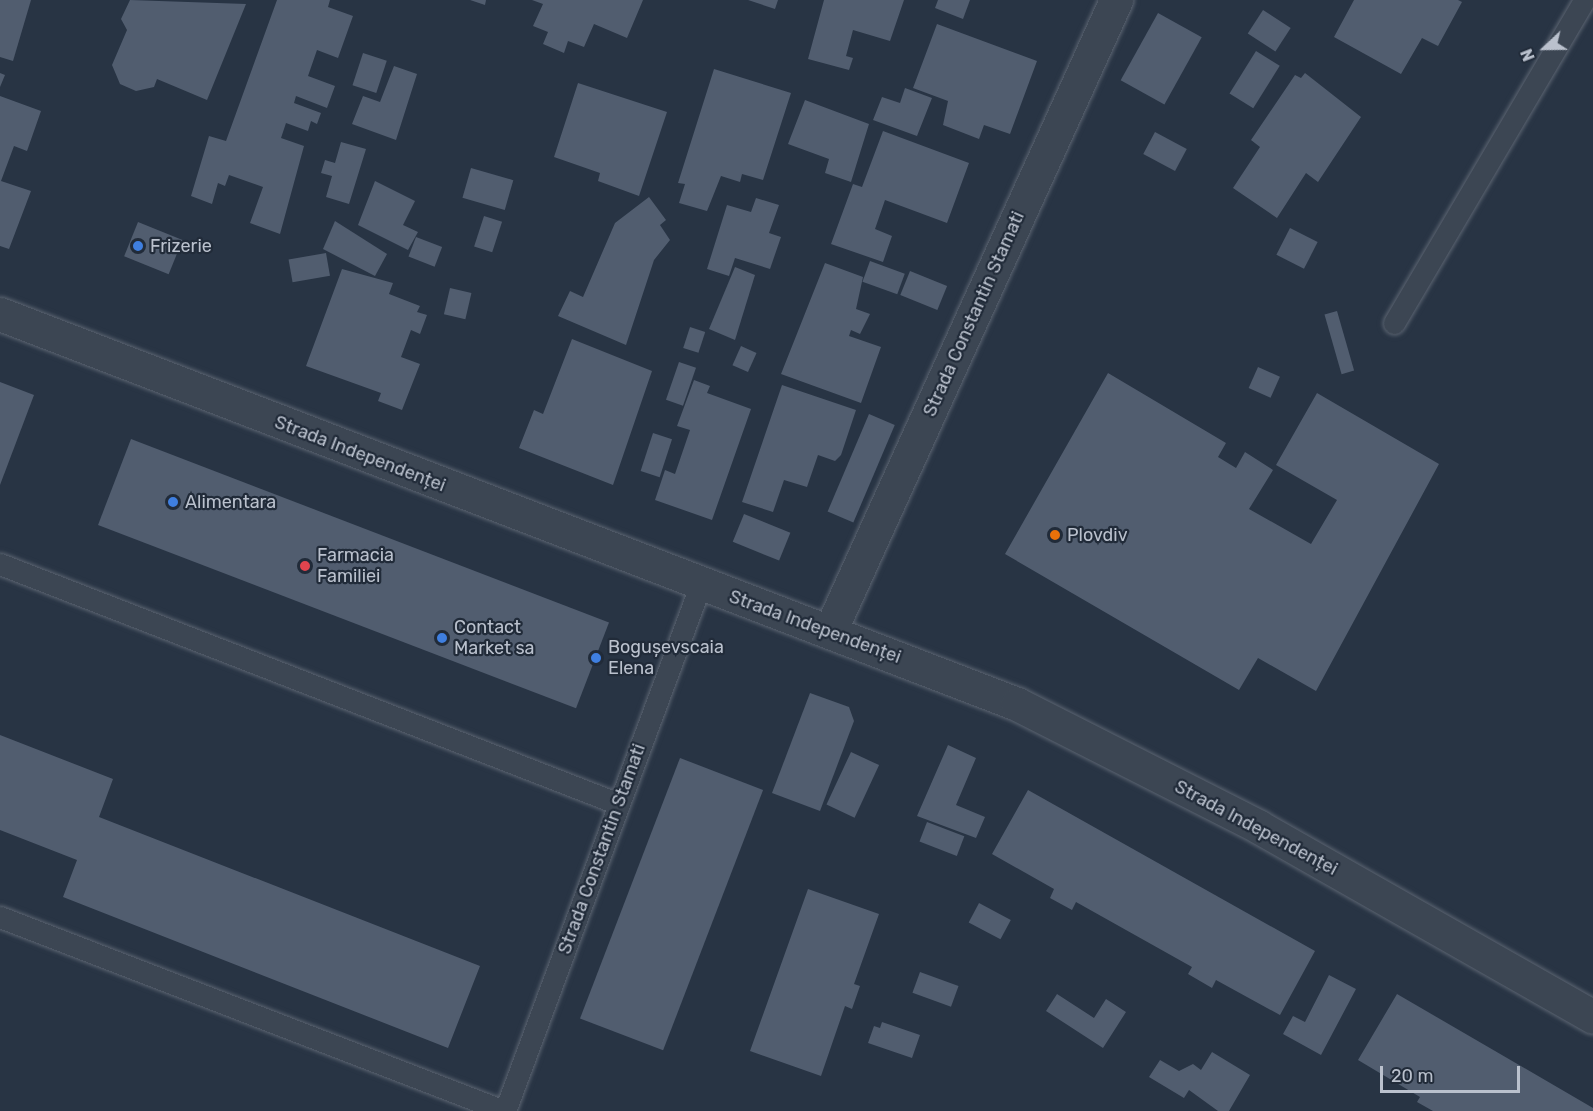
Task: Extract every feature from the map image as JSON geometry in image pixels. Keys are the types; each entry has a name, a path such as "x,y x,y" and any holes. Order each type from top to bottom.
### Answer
{"street":[{"name":"Strada Constantin Stamati","path":"831,628 1116,0"},
{"name":"Strada Independenței","path":"0,314 700,586 831,628 1017,704 1259,827 1593,1017"}],"lane":[{"path":"1394,323 1584,0"},
{"path":"0,564 619,804"},
{"name":"Strada Constantin Stamati","path":"505,1111 700,586"},
{"path":"0,917 505,1111"}],"building":[{"path":"0,0 31,0 13,61 0,57"},
{"path":"130,0 246,4 207,100 157,79 154,87 136,91 120,84 112,65 127,30 121,19"},
{"path":"277,0 330,0 328,7 353,16 338,58 317,50 308,76 335,86 327,108 296,96 294,103 321,113 317,124 311,121 308,131 286,123 281,138 304,146 280,234 250,223 263,187 229,175 225,186 218,183 212,204 191,196 209,136 226,141"},
{"path":"470,0 486,0 485,5"},
{"path":"532,0 643,0 627,38 594,24 584,47 568,41 564,53 543,44 548,32 533,26 543,4"},
{"path":"748,0 778,0 775,9"},
{"path":"824,0 904,0 890,41 853,30 846,56 853,58 849,70 808,59"},
{"path":"938,0 970,0 963,19 935,8"},
{"path":"1354,0 1458,0 1462,2 1438,46 1422,38 1401,74 1334,37"},
{"path":"1263,10 1291,28 1275,51 1248,33"},
{"path":"1158,13 1202,37 1164,105 1121,80"},
{"path":"937,24 1037,61 1010,134 984,125 979,139 943,125 948,101 913,88"},
{"path":"1256,51 1280,66 1253,108 1230,93"},
{"path":"363,53 387,61 376,93 352,85"},
{"path":"394,66 417,74 396,140 352,124 363,96 380,102"},
{"path":"714,69 791,93 763,180 742,174 740,182 721,176 707,211 679,203 685,184 678,183"},
{"path":"0,73 5,75 0,87"},
{"path":"1305,73 1361,117 1318,182 1306,173 1277,218 1233,188 1260,147 1251,140 1295,75 1301,78"},
{"path":"578,83 667,112 639,196 598,181 600,173 554,157"},
{"path":"905,88 932,98 917,136 873,120 882,97 900,103"},
{"path":"0,96 41,111 27,151 14,146 1,181 31,191 9,249 0,246"},
{"path":"805,100 869,124 851,182 825,173 829,159 788,144"},
{"path":"883,131 969,163 947,223 885,200 875,229 892,236 883,262 831,244 853,184 862,187"},
{"path":"1155,132 1187,149 1175,171 1143,154"},
{"path":"341,142 366,149 349,204 326,197 332,176 321,173 325,160 335,163"},
{"path":"471,168 513,180 505,210 462,198"},
{"path":"375,181 415,201 403,225 418,232 408,250 358,225"},
{"path":"649,197 666,220 660,225 670,240 654,260 626,345 558,316 570,291 583,297 615,223"},
{"path":"756,198 779,205 769,233 781,237 770,269 735,258 729,276 707,269 727,205 751,212"},
{"path":"484,216 502,222 492,252 474,246"},
{"path":"335,221 387,254 375,276 323,249"},
{"path":"138,222 183,240 169,274 124,256"},
{"path":"1290,228 1318,242 1304,269 1276,255"},
{"path":"416,237 442,247 435,267 408,257"},
{"path":"326,253 330,276 293,282 289,260"},
{"path":"870,261 905,274 897,294 862,282"},
{"path":"825,263 863,277 856,309 870,314 860,334 851,330 849,336 881,347 861,403 781,374"},
{"path":"735,267 755,275 735,340 709,329"},
{"path":"342,269 393,283 389,294 420,306 417,312 427,315 420,334 411,330 401,357 420,364 402,410 378,401 381,393 306,366"},
{"path":"910,271 947,286 937,310 900,295"},
{"path":"450,288 471,293 465,319 444,314"},
{"path":"1337,311 1354,371 1342,374 1325,315"},
{"path":"690,327 705,332 698,353 683,348"},
{"path":"572,339 652,371 613,485 519,448 534,410 543,414"},
{"path":"741,346 757,353 748,372 732,365"},
{"path":"679,362 696,368 683,406 666,400"},
{"path":"1258,367 1280,377 1271,398 1249,388"},
{"path":"1108,373 1226,443 1218,457 1236,468 1245,452 1273,470 1249,509 1311,544 1337,500 1276,465 1317,393 1439,464 1316,691 1258,658 1239,690 1005,554"},
{"path":"694,380 710,386 707,393 751,409 712,520 655,500 665,470 675,474 690,430 677,426"},
{"path":"0,382 34,395 0,485"},
{"path":"782,385 856,410 841,455 835,461 818,455 807,487 784,480 773,512 742,502"},
{"path":"869,414 895,425 853,523 828,512"},
{"path":"653,433 672,439 660,477 641,471"},
{"path":"131,439 609,622 576,708 98,525"},
{"path":"744,514 790,533 779,561 733,542"},
{"path":"810,693 849,707 854,721 820,811 772,793"},
{"path":"0,735 113,779 99,817 480,966 448,1048 63,897 77,860 0,830"},
{"path":"948,745 976,758 956,805 985,817 976,838 917,816"},
{"path":"851,752 879,765 855,818 826,805"},
{"path":"680,758 763,790 663,1050 580,1018"},
{"path":"1028,790 1315,951 1280,1015 1216,980 1212,988 1188,974 1192,967 1076,902 1072,910 1050,898 1054,889 992,854"},
{"path":"927,822 964,836 957,856 919,842"},
{"path":"808,889 879,914 854,984 860,986 852,1009 845,1006 821,1076 750,1051"},
{"path":"979,903 1011,920 1000,939 969,922"},
{"path":"920,972 959,986 951,1007 912,993"},
{"path":"1329,975 1356,989 1321,1055 1283,1034 1293,1016 1305,1022"},
{"path":"1057,994 1094,1018 1106,999 1126,1012 1103,1048 1046,1011"},
{"path":"1397,994 1593,1108 1593,1111 1433,1111 1417,1102 1420,1097 1358,1060"},
{"path":"882,1022 920,1035 912,1058 868,1043 874,1026 880,1028"},
{"path":"1212,1052 1250,1075 1229,1111 1218,1111 1189,1090 1184,1098 1149,1077 1160,1060 1179,1071 1193,1064 1201,1070"}],"place":[{"name":"Frizerie","path":"138,246"},
{"name":"Alimentara","path":"173,502"},
{"name":"Plovdiv","path":"1055,535"},
{"name":"Farmacia Familiei","path":"305,566"},
{"name":"Contact Market sa","path":"442,638"},
{"name":"Bogușevscaia Elena","path":"596,658"}]}
